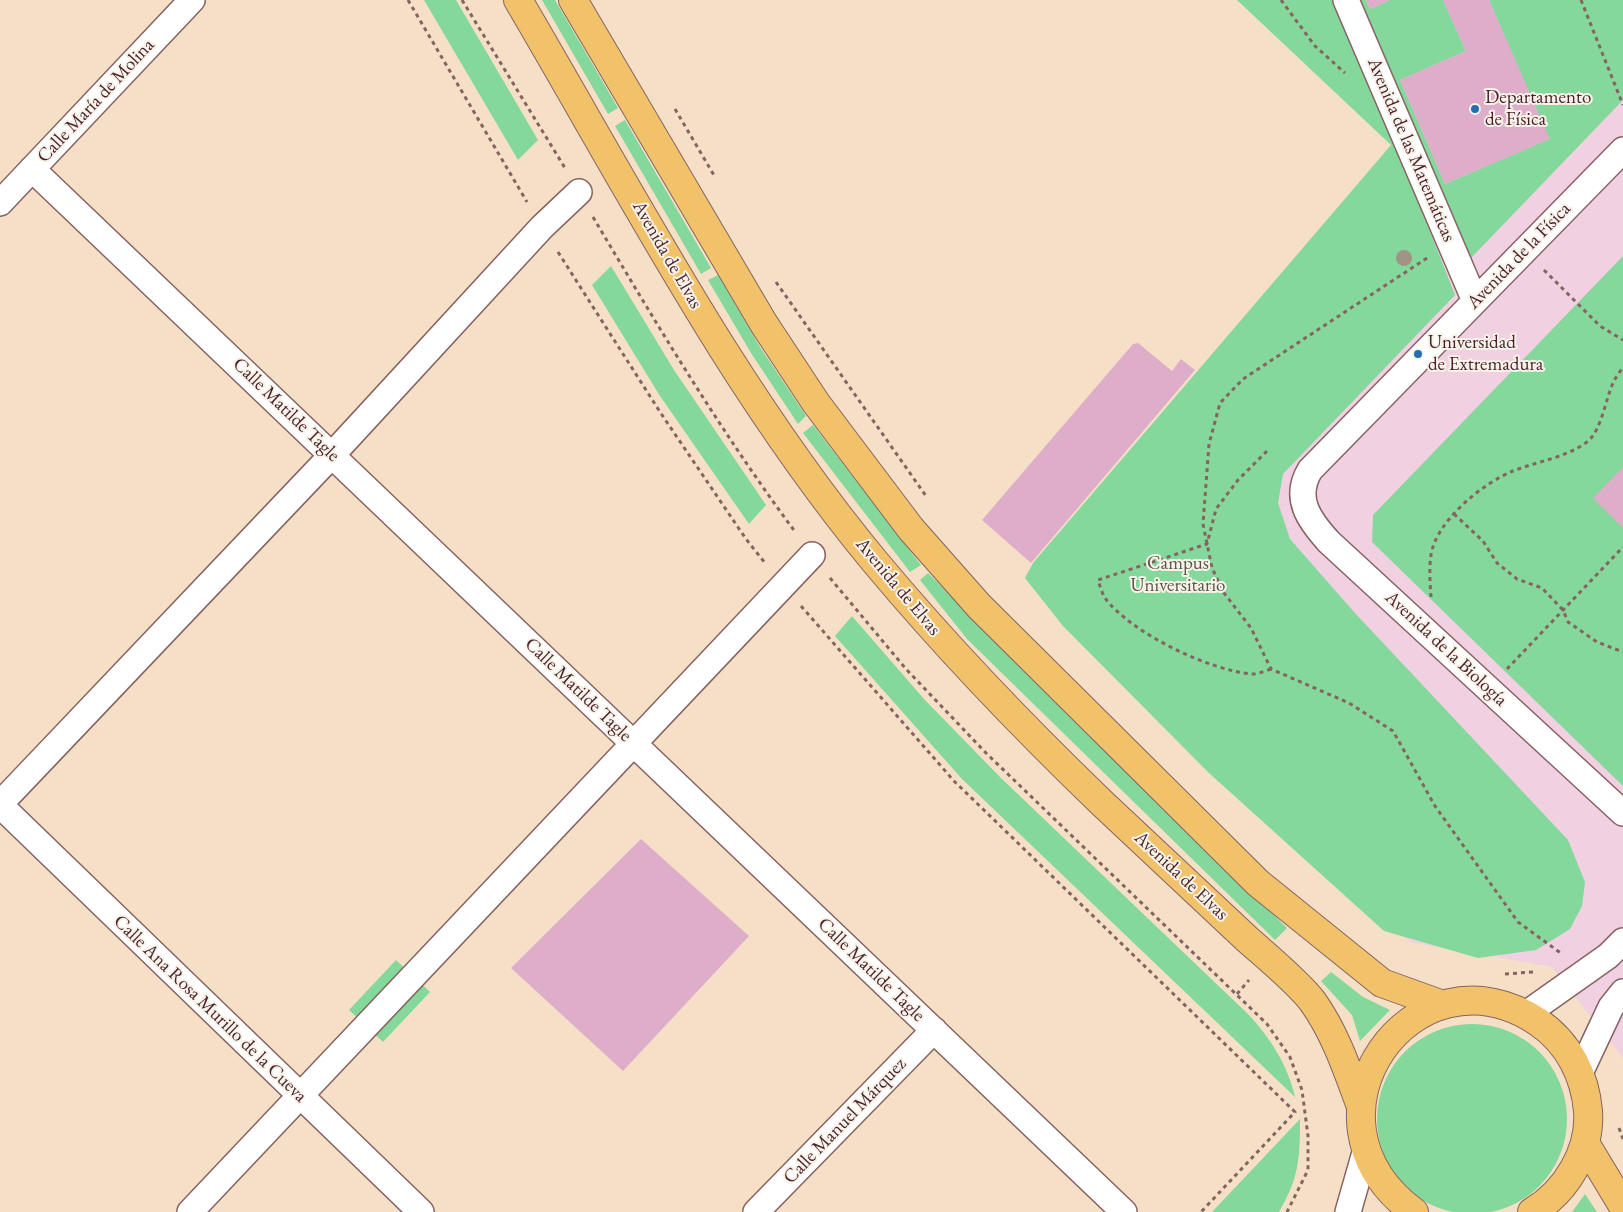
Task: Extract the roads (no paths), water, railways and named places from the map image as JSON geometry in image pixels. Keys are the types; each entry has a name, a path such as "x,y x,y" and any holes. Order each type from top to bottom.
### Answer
{"highway":[{"name":"Avenida de Elvas","path":"518,0 724,353 774,428 836,511 875,562 939,636 997,698 1102,802 1312,1000 1337,1044 1360,1104"},
{"path":"573,0 764,324 816,402 911,529 979,606 1258,883 1382,983 1443,1005"},
{"path":"1414,1212 1394,1197 1372,1167 1362,1137 1360,1104 1369,1071 1386,1042 1412,1019 1443,1005 1485,1002 1506,1006 1526,1014 1549,1029 1567,1049 1580,1073 1586,1096 1588,1119 1585,1143 1571,1176 1547,1204 1532,1212"},
{"path":"1585,1143 1623,1206"}],"street":[{"name":"Calle María de Molina","path":"0,203 192,0"},
{"name":"Avenida de las Matemáticas","path":"1346,0 1474,301"},
{"name":"Avenida de la Física","path":"1310,470 1623,150"},
{"name":"Calle Matilde Tagle","path":"32,169 1124,1212"},
{"path":"0,805 332,455 542,227 579,192"},
{"name":"Avenida de la Biología","path":"1310,470 1305,478 1302,498 1304,508 1317,529 1623,813"},
{"path":"190,1212 812,556"},
{"name":"Calle Ana Rosa Murillo de la Cueva","path":"0,805 299,1096 422,1212"},
{"path":"1526,1014 1586,972 1623,941"},
{"path":"1580,1073 1611,1007 1623,992"},
{"name":"Calle Manuel Márquez","path":"756,1212 934,1030"},
{"path":"1348,1212 1366,1149"}],"place":[{"name":"Departamento de Física","path":"1475,109"},
{"name":"Universidad de Extremadura","path":"1418,354"}],"park label":[{"name":"Campus Universitario","path":"1178,575"}]}
